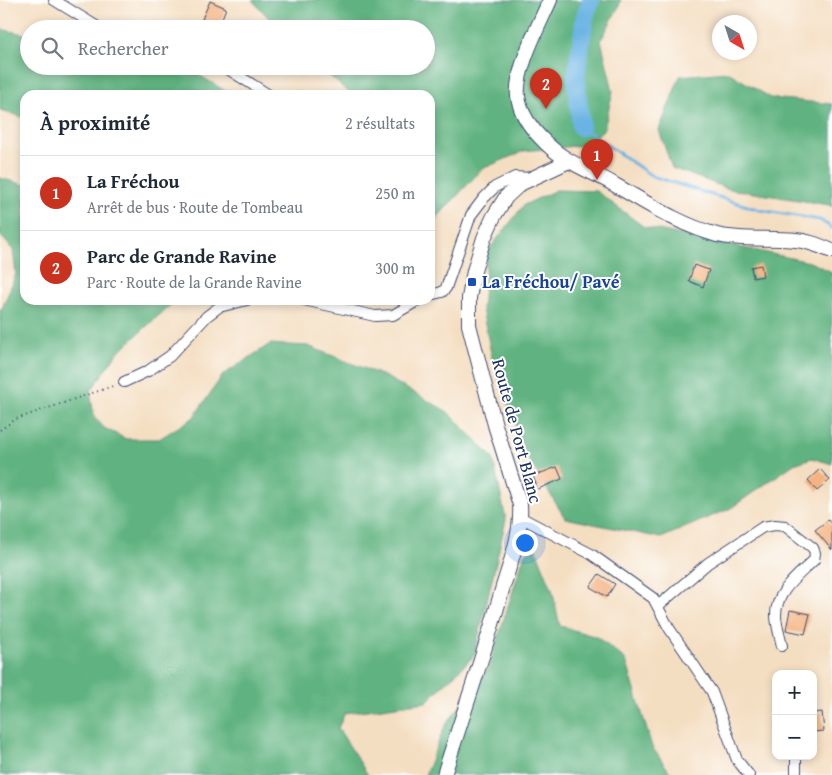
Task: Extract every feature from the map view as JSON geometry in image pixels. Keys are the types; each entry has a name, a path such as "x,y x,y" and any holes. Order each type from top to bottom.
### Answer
{"street":[{"path":"54,0 86,20"},
{"path":"550,0 531,42 519,80 518,96 521,111 530,125 547,144 569,161 694,228 718,235 738,238 798,240 816,244 832,251"},
{"path":"237,75 261,90"},
{"name":"Route de Port Blanc","path":"444,775 497,609 516,544 520,517 520,505 495,425 470,325 469,298 474,271 484,238 494,216 506,197 520,184 569,161"},
{"path":"435,294 442,292 446,288 471,215 484,198 496,187 515,177 531,178"},
{"path":"124,382 148,371 170,356 207,316 220,307 228,305"},
{"path":"326,305 375,316 393,315 410,305"},
{"path":"520,517 591,554 653,598 669,628 712,692 736,760 749,775"},
{"path":"658,606 708,563 763,528 775,525 785,526 813,548 815,554 814,560 782,593 778,600 776,615 782,646"},
{"path":"796,760 796,775"}],"path":[{"path":"0,430 16,419 124,382"}],"green space":[{"path":"252,0 621,0 601,40 613,91 604,129 586,145 524,151 482,169 435,220 435,90 346,90 329,75 435,75 435,20 271,20"},
{"path":"0,29 20,33 20,75 199,75 224,90 20,90 20,116 0,110"},
{"path":"728,72 771,98 832,104 832,207 729,189 672,168 659,130 680,76"},
{"path":"0,178 20,184 20,305 170,305 117,353 90,392 94,416 104,428 126,439 159,439 193,418 223,375 270,344 308,346 386,377 448,412 493,458 506,520 474,656 426,702 345,713 338,728 368,775 0,775 0,310 16,274 13,250 0,235"},
{"path":"556,190 596,191 644,227 810,262 830,271 832,273 832,464 812,458 794,464 731,508 661,538 565,518 526,455 492,358 482,309 487,252 524,205"},
{"path":"536,549 552,589 560,626 597,637 626,660 652,747 672,775 425,775 445,726 488,669 525,553"}],"building":[{"path":"210,1 226,8 221,20 202,19"},
{"path":"694,265 709,270 703,287 689,281"},
{"path":"761,265 763,276 753,278 751,267"},
{"path":"557,467 562,479 538,489 533,476"},
{"path":"820,469 830,480 817,491 808,480"},
{"path":"828,520 832,525 832,550 815,530"},
{"path":"599,574 615,584 607,597 590,587"},
{"path":"790,610 810,614 805,634 786,630"},
{"path":"822,712 824,731 817,732 817,713"}],"waterway":[{"path":"581,127 576,78 585,16 591,0"},
{"path":"581,127 652,176 760,210 820,220 832,228"}],"place":[{"name":"Parc de Grande Ravine","path":"546,109"},
{"name":"La Fréchou","path":"597,180"},
{"name":"La Fréchou/ Pavé","path":"472,282"}]}
